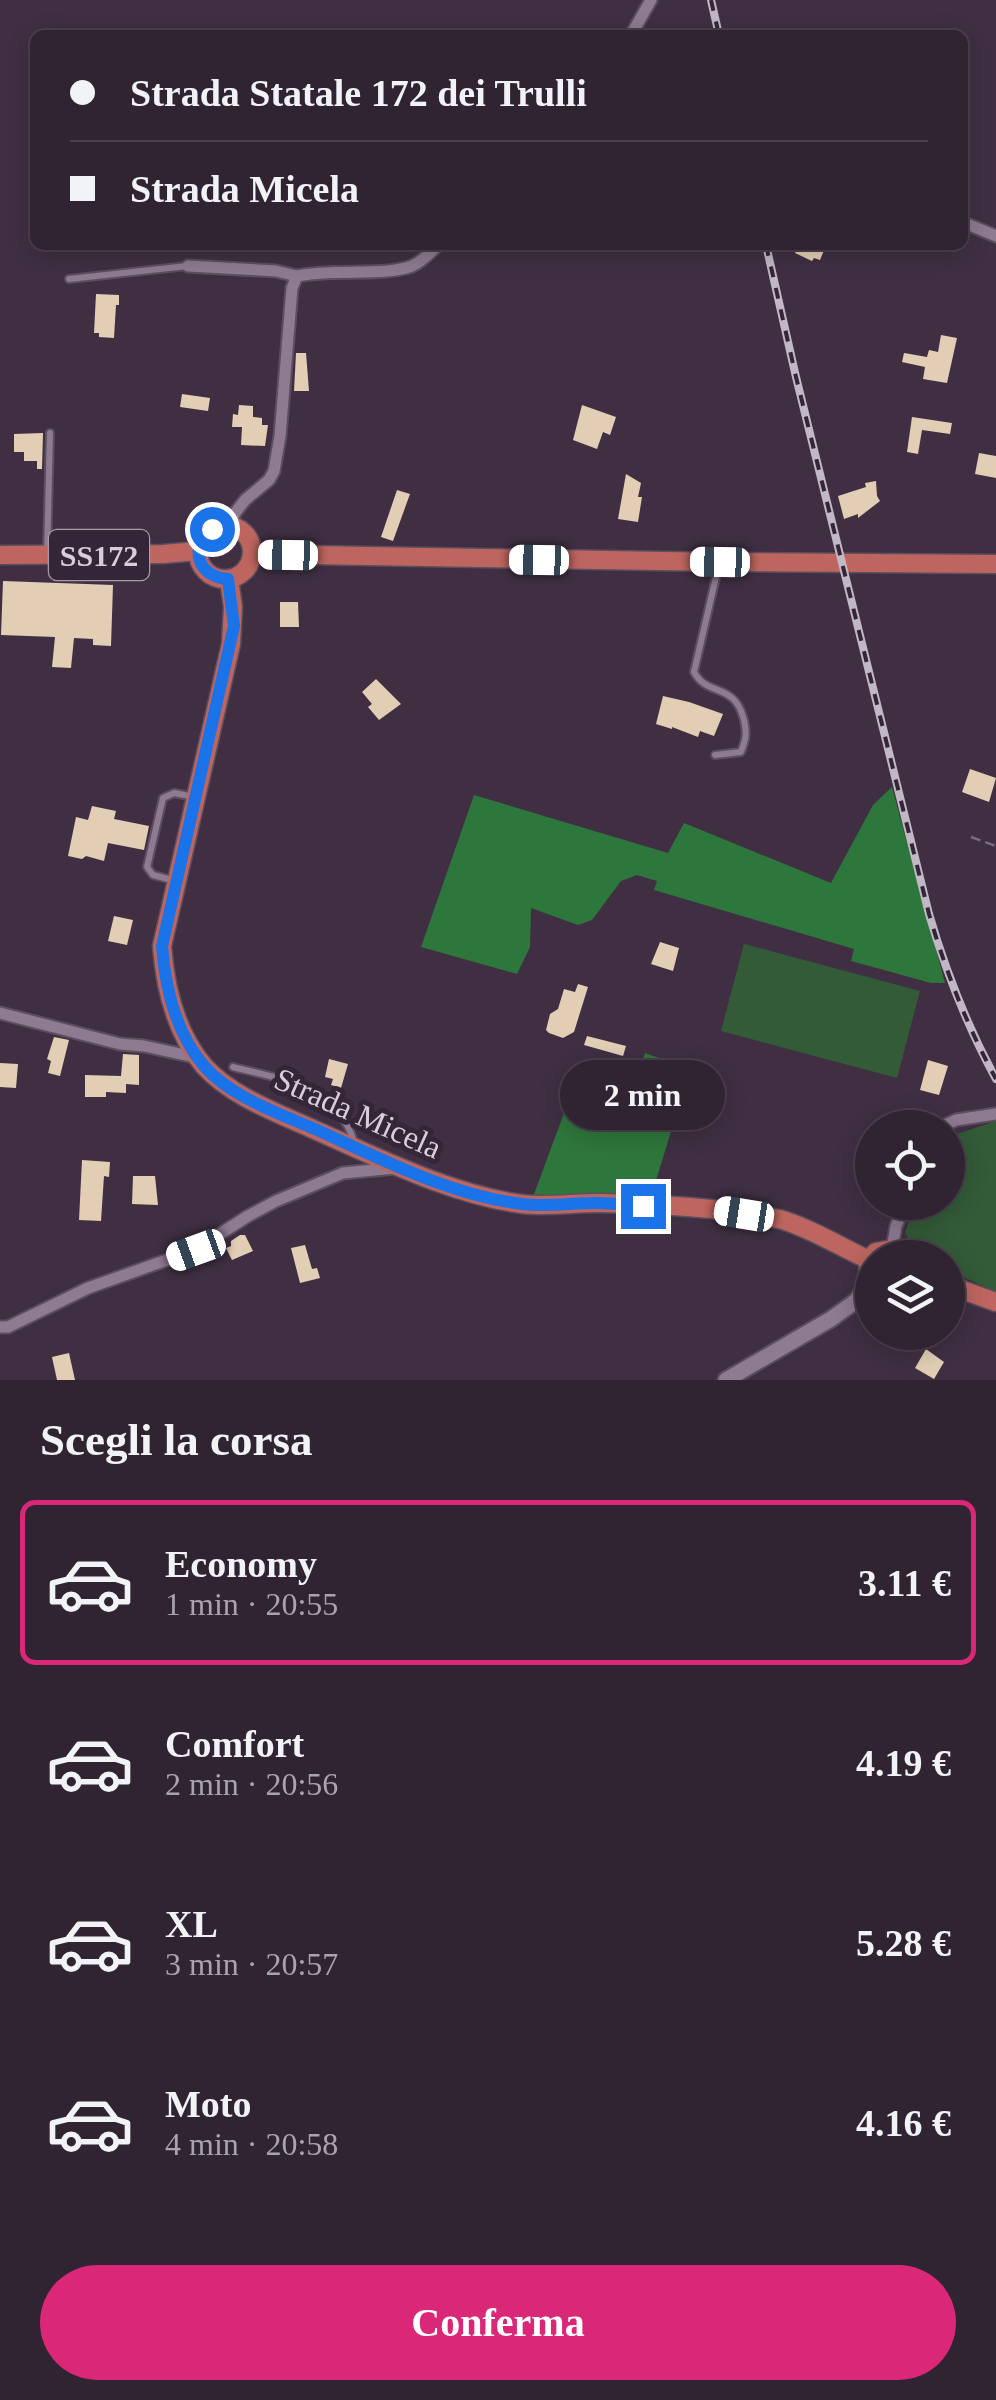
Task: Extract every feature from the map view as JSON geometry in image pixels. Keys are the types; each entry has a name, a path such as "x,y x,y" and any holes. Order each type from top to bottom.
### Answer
{"main road":[{"path":"230,526 248,539 252,554 244,571 221,579 202,566 198,551 205,534 230,526"},
{"name":"SS172","path":"0,555 198,551"},
{"path":"252,554 996,564"},
{"name":"Strada Micela","path":"228,579 234,626 162,946 170,1000 203,1065 246,1097 356,1148 400,1168 490,1198 544,1206 597,1203 705,1208 784,1220 855,1253"},
{"path":"965,1291 996,1302"}],"street":[{"path":"634,30 651,0"},
{"path":"968,224 996,236"},
{"path":"188,266 298,276 393,270 412,266 433,250"},
{"path":"230,526 235,512 269,480 274,470 292,288 298,276"},
{"path":"0,1013 120,1044 199,1058"},
{"path":"965,1119 996,1114"},
{"path":"0,1326 8,1327 88,1288 196,1250 248,1216 343,1173 400,1168"},
{"path":"726,1380 855,1302"}],"lane":[{"path":"70,279 188,266"},
{"path":"47,555 50,434"},
{"path":"715,755 741,752 748,735 736,699 697,679 694,672 720,562"},
{"path":"176,881 154,875 148,867 159,818 164,798 174,793 196,797"},
{"path":"233,1067 318,1093 337,1108 350,1127 356,1148"}],"path":[{"path":"971,837 996,846"}],"green space":[{"path":"892,787 945,983 931,983 851,961 854,949 654,890 657,881 637,875 621,881 592,920 578,925 531,908 530,947 517,974 421,947 474,795 668,853 684,823 831,883 873,805"},
{"path":"744,944 920,991 897,1078 721,1031"},
{"path":"645,1053 690,1069 651,1197 533,1197 567,1105 631,1106 626,1059 642,1062"},
{"path":"996,1121 996,1292 965,1278 965,1240 909,1240 905,1233 909,1220 965,1220 965,1131"}],"building":[{"path":"824,250 820,260 812,261 795,253"},
{"path":"96,294 119,295 114,338 94,333"},
{"path":"941,335 957,338 947,383 923,379 925,367 902,362 904,353 927,357 929,350 938,352"},
{"path":"296,353 306,353 309,391 294,391"},
{"path":"182,394 210,398 208,411 180,407"},
{"path":"239,405 253,406 253,417 262,418 262,425 268,425 265,446 241,445 242,427 232,427"},
{"path":"582,405 616,417 610,435 603,432 597,449 573,440"},
{"path":"912,417 952,423 950,434 922,430 918,454 907,452"},
{"path":"43,433 42,469 37,469 37,461 24,461 24,452 14,452 14,434"},
{"path":"979,453 996,456 996,478 975,474"},
{"path":"626,474 641,483 638,522 618,519"},
{"path":"876,481 880,501 858,518 858,514 844,519 838,496"},
{"path":"397,490 410,494 393,541 381,537"},
{"path":"3,581 113,585 111,646 93,645 93,639 74,638 71,668 52,667 55,637 1,635"},
{"path":"280,602 298,602 299,627 280,627"},
{"path":"376,679 401,704 379,720 362,692"},
{"path":"663,696 723,714 714,736 700,731 698,737 656,724"},
{"path":"970,769 996,778 989,802 962,792"},
{"path":"92,806 116,811 114,819 149,826 144,850 108,843 104,861 68,856 76,817 88,820"},
{"path":"114,916 133,920 127,945 108,941"},
{"path":"660,942 679,948 673,971 651,964"},
{"path":"578,984 588,987 574,1032 563,1038 549,1033 546,1030 550,1014 558,1009 564,989 575,992"},
{"path":"587,1036 626,1046 623,1056 584,1045"},
{"path":"54,1037 69,1040 60,1076 48,1073 51,1061 47,1059"},
{"path":"123,1054 139,1055 139,1085 126,1084 126,1093 85,1097 85,1075 121,1076"},
{"path":"329,1059 348,1064 341,1088 331,1085 333,1079 325,1077"},
{"path":"928,1060 948,1066 939,1095 920,1090"},
{"path":"0,1063 18,1064 16,1088 0,1087"},
{"path":"82,1160 110,1162 109,1177 104,1176 101,1221 79,1220"},
{"path":"133,1176 155,1176 158,1205 132,1204"},
{"path":"245,1235 253,1251 232,1260 226,1248"},
{"path":"305,1245 312,1269 317,1268 320,1278 300,1283 291,1248"},
{"path":"925,1350 944,1362 934,1379 915,1368"},
{"path":"69,1353 75,1380 57,1380 52,1357"}],"railway":[{"path":"711,0 718,30"},
{"path":"767,250 929,914 958,998 996,1079"}],"route":[{"path":"212,529 200,542 199,559 207,572 228,579 234,626 162,946 170,1000 203,1065 246,1097 276,1112 400,1168 490,1198 544,1206 643,1206"}]}
